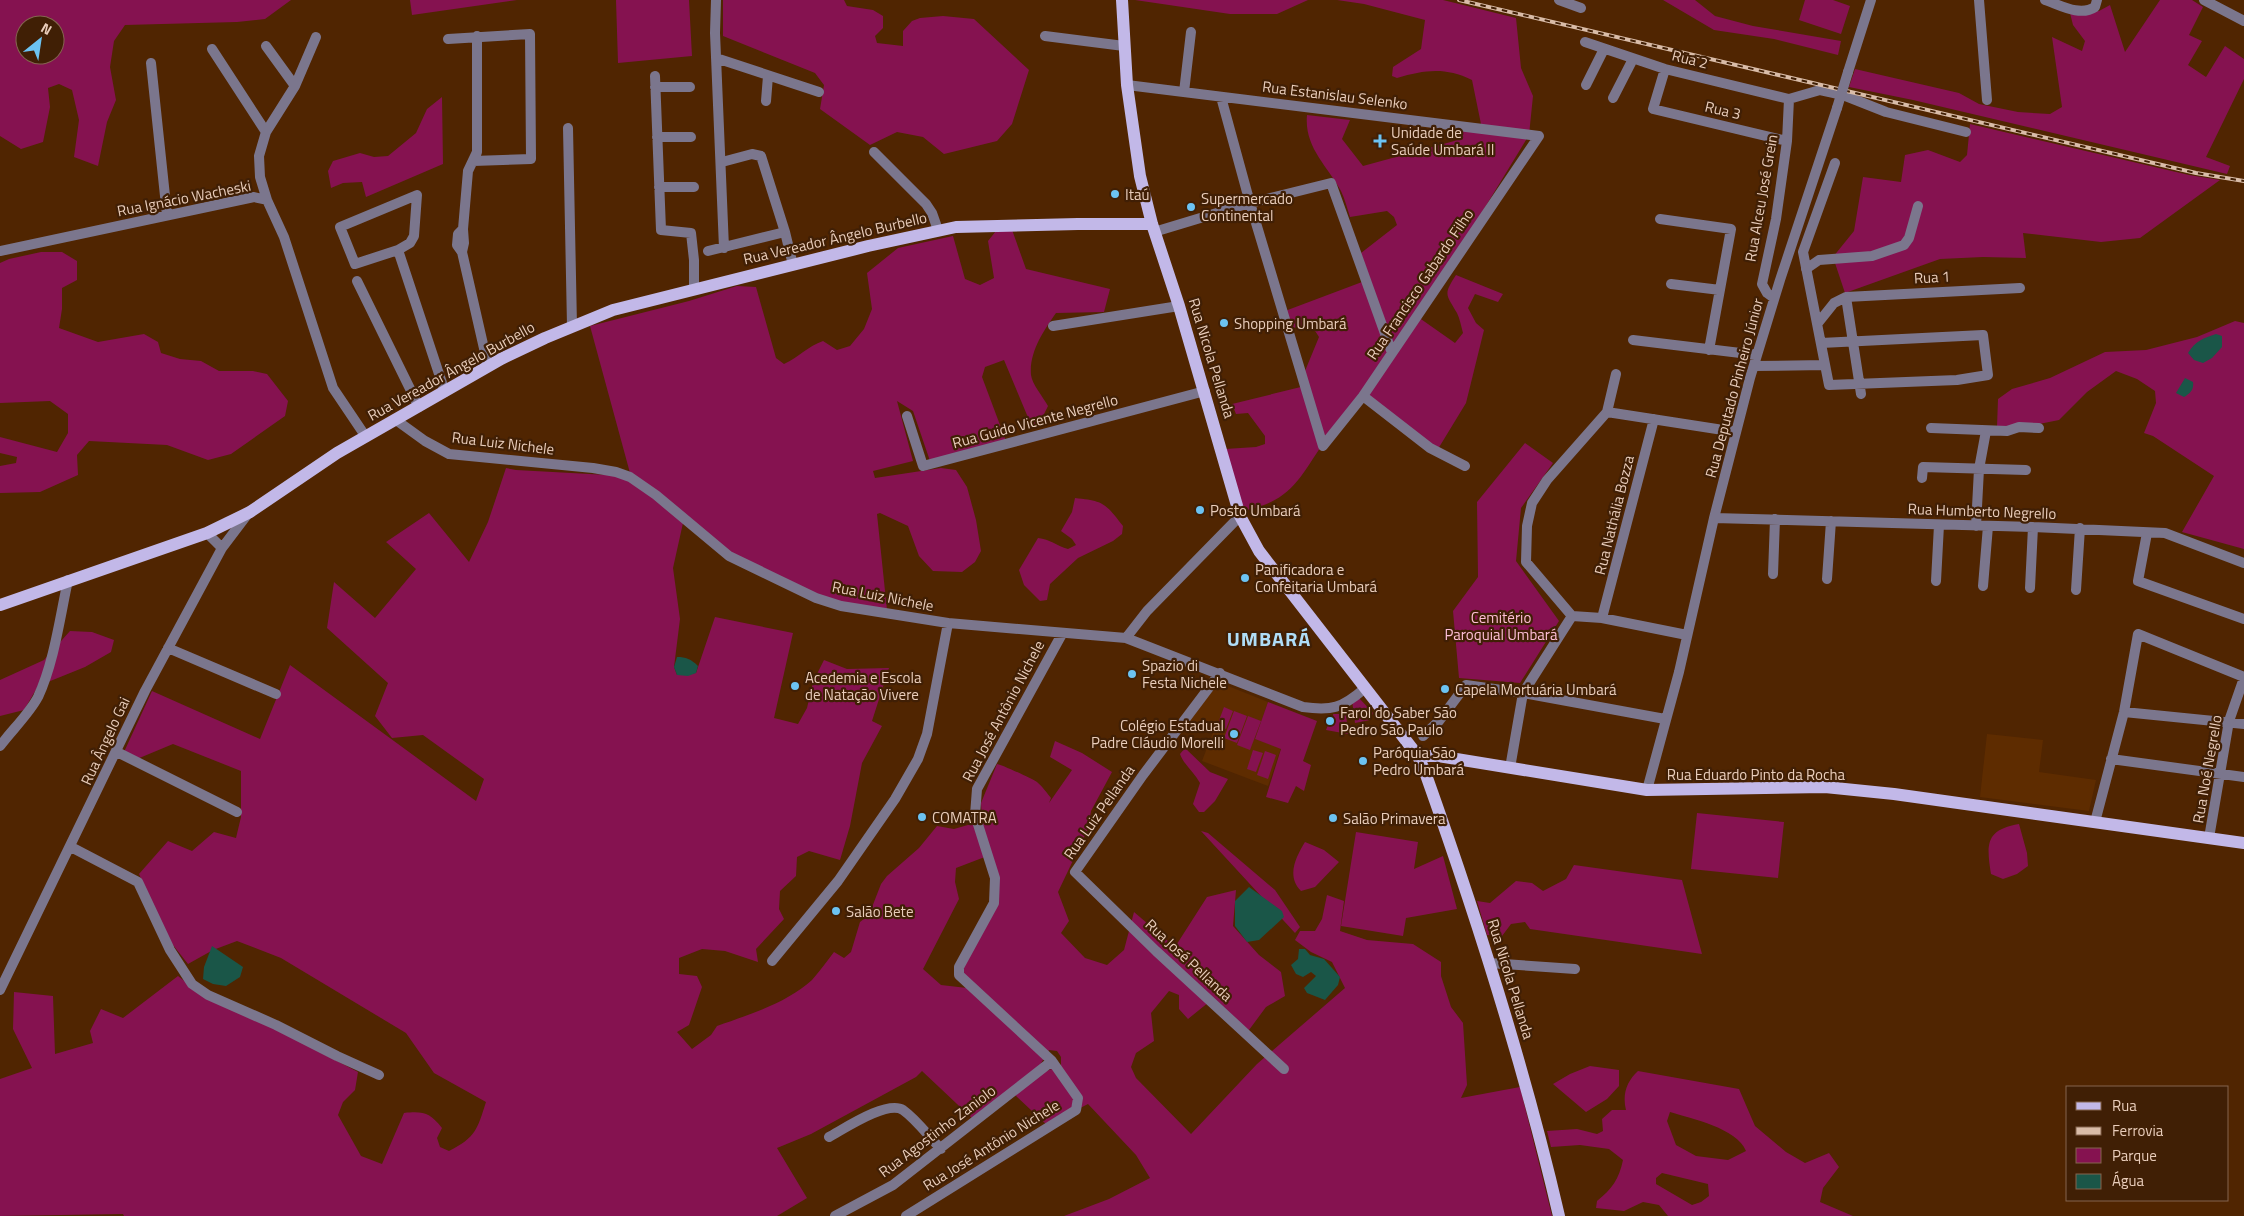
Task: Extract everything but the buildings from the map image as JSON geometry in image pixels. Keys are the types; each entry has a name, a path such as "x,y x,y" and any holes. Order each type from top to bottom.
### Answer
{"main road":[{"name":"Rua Nicola Pellanda","path":"1122,0 1127,85 1140,176 1153,228 1180,306 1240,516 1259,551 1364,689 1418,756 1439,809 1515,1046 1559,1216"},
{"name":"Rua Vereador Ângelo Burbello","path":"0,605 207,533 250,512 366,436 488,366 572,326 631,305 938,230 980,225 1153,228"},
{"name":"Rua Eduardo Pinto da Rocha","path":"1418,756 1438,756 1647,790 1825,787 1894,794 2244,843"}],"street":[{"path":"716,0 716,58 722,162 724,248"},
{"path":"1559,0 1580,8"},
{"name":"Rua Deputado Pinheiro Júnior","path":"1647,790 1687,635 1714,518 1757,355 1871,0"},
{"path":"1980,0 1987,100"},
{"path":"2045,0 2081,12 2089,11 2096,4"},
{"path":"2204,0 2243,17"},
{"path":"1184,92 1191,32"},
{"path":"448,39 530,34 532,159 473,161"},
{"path":"477,36 477,152 468,171 462,252 488,366"},
{"path":"1045,36 1124,46"},
{"path":"268,200 260,178 259,156 266,132 295,86 316,37"},
{"name":"Rua 2","path":"1585,42 1665,69 1790,98"},
{"path":"266,46 295,86"},
{"path":"212,49 266,132"},
{"path":"1586,85 1604,49"},
{"path":"716,58 819,92"},
{"path":"1613,98 1633,59"},
{"path":"151,63 168,215"},
{"name":"Rua 3","path":"1665,69 1653,108 1787,141"},
{"path":"655,76 661,230 691,233 694,260 694,289"},
{"path":"766,101 768,76"},
{"name":"Rua Estanislau Selenko","path":"1127,85 1539,136"},
{"path":"655,87 690,87"},
{"path":"1790,98 1820,90 1842,95 1886,112 1966,132"},
{"path":"1221,97 1250,204"},
{"name":"Rua Alceu José Grein","path":"1774,298 1767,293 1762,284 1776,219 1787,141 1790,98"},
{"path":"568,128 572,326"},
{"name":"Rua Francisco Gabardo Filho","path":"1250,204 1323,446 1363,396 1539,136"},
{"path":"657,137 691,137"},
{"path":"874,152 926,204 932,213 938,230"},
{"path":"722,162 752,154 761,156 785,232 793,265"},
{"path":"1821,343 1983,335 1988,375 1957,380 1860,388 1829,386 1803,252 1835,163"},
{"path":"1153,228 1331,183 1392,353"},
{"path":"659,188 694,187"},
{"path":"417,195 414,236 410,243 398,250 356,264 340,228 417,195"},
{"name":"Rua Ignácio Wacheski","path":"0,251 254,198 268,200 284,237 333,388 366,436"},
{"path":"1806,270 1819,260 1872,256 1904,245 1909,238 1918,206"},
{"path":"1660,219 1731,229 1709,350"},
{"path":"708,252 785,232"},
{"path":"398,250 445,392"},
{"path":"357,281 419,406"},
{"path":"1671,284 1720,290"},
{"name":"Rua 1","path":"1846,297 2020,288"},
{"path":"1818,323 1834,303 1846,297 1860,388"},
{"path":"1053,326 1180,306"},
{"path":"1633,340 1757,355"},
{"path":"1754,366 1825,365"},
{"path":"1616,374 1607,412 1547,480 1532,503 1527,526 1526,562 1572,616 1602,618 1687,635"},
{"name":"Rua Guido Vicente Negrello","path":"907,416 923,466 1205,391"},
{"path":"1363,396 1430,448 1465,466"},
{"path":"1607,412 1736,432"},
{"name":"Rua Luiz Nichele","path":"396,420 449,454 616,472 630,477 656,495 729,556 816,598 841,606 948,623 1126,638 1220,673 1303,707 1319,709 1342,705 1364,689"},
{"name":"Rua Nathália Bozza","path":"1602,618 1654,420"},
{"path":"1931,428 2007,431 2019,427 2039,428"},
{"path":"1976,526 1979,469 1986,431"},
{"path":"1922,478 1923,467 2026,470"},
{"name":"Rua Ângelo Gai","path":"0,990 168,648 222,548 250,512"},
{"path":"1126,638 1147,611 1240,516"},
{"name":"Rua Humberto Negrello","path":"1714,518 2080,528 2165,533 2244,563"},
{"path":"1773,574 1775,519"},
{"path":"1827,579 1831,521"},
{"path":"1936,581 1939,524"},
{"path":"1983,586 1988,526"},
{"path":"2030,588 2033,527"},
{"path":"2076,590 2080,528"},
{"path":"207,533 222,548"},
{"path":"2147,533 2138,580 2244,619"},
{"path":"0,746 32,705 40,690 54,644 68,580"},
{"path":"1510,768 1523,693 1572,616"},
{"path":"772,961 838,881 895,799 918,759 927,734 948,623"},
{"name":"Rua José Antônio Nichele","path":"906,1216 1076,1110 1078,1098 1052,1061 959,975 959,967 994,903 995,878 975,815 977,790 1062,634"},
{"path":"2095,822 2124,712 2138,634 2244,678"},
{"path":"168,648 276,694"},
{"name":"Rua Luiz Pellanda","path":"1075,872 1143,775 1220,673"},
{"name":"Rua Noé Negrello","path":"2209,838 2229,721 2244,678"},
{"path":"1423,736 1439,721 1466,685 1523,693 1666,719"},
{"path":"2124,712 2244,724"},
{"path":"116,752 237,812"},
{"path":"2111,759 2244,777"},
{"path":"71,847 138,882 170,950 192,984 208,995 276,1025 379,1075"},
{"name":"Rua José Pellanda","path":"1075,872 1156,951 1284,1069"},
{"path":"1489,963 1574,969"},
{"name":"Rua Agostinho Zaniolo","path":"835,1216 892,1185 941,1149 1052,1061"},
{"path":"829,1137 878,1111 895,1108 902,1110 908,1115 941,1149"}],"shaded area":[{"name":"Colégio Estadual Padre Cláudio Morelli","path":"1218,682 1268,702 1255,739 1281,748 1268,786 1202,761 1214,730 1189,721"},
{"path":"1987,734 2043,740 2039,772 2096,780 2089,811 1980,797"}],"green space":[{"path":"0,0 291,0 265,19 237,22 125,25 114,41 110,67 116,100 107,122 98,166 74,157 79,120 72,90 59,84 48,88 50,107 43,142 21,149 0,136"},
{"path":"410,0 517,0 412,15"},
{"path":"616,0 689,0 692,56 618,63"},
{"path":"723,0 844,0 847,6 873,10 883,16 883,28 875,36 877,43 903,46 903,31 912,21 920,18 943,16 974,19 1029,70 1012,124 997,141 944,154 923,137 897,132 870,145 820,109 824,85 815,73 723,36"},
{"path":"1135,0 1308,0 1277,14 1230,14"},
{"path":"1337,0 1443,0 1516,18 1521,68 1533,96 1529,135 1418,317 1455,343 1463,333 1458,315 1448,298 1449,287 1456,275 1503,294 1498,302 1475,294 1468,308 1476,323 1484,330 1466,403 1438,449 1363,394 1330,433 1293,486 1273,501 1242,511 1225,449 1256,447 1265,444 1265,436 1248,413 1236,414 1232,404 1309,385 1305,371 1319,337 1312,326 1290,328 1285,311 1370,279 1361,253 1397,225 1394,217 1387,211 1350,217 1341,191 1309,137 1307,115 1350,120 1342,139 1363,166 1458,140 1459,130 1482,129 1472,80 1453,73 1435,71 1397,78 1392,76 1393,67 1421,49 1425,20 1364,4"},
{"path":"1663,0 1695,0 1715,16 1753,26 1841,41 1838,55 1774,39 1714,30"},
{"path":"1805,0 1833,0 1850,6 1841,34 1799,20"},
{"path":"2160,0 2192,0 2203,7 2189,35 2202,41 2188,65 2206,77 2225,46 2244,59 2244,79 2206,157 2230,166 2227,174 1913,100 1849,87 1855,69 1959,93 1979,104 2018,112 2050,114 2062,107 2052,37 2082,51 2085,41 2073,25 2070,13 2099,11 2110,5 2125,52"},
{"path":"442,97 443,164 366,197 362,182 343,183 331,188 328,171 333,161 360,153 374,157 388,156 416,133 427,109"},
{"path":"1970,124 2189,175 2220,180 2140,238 2101,242 2023,233 2026,258 1940,259 1845,293 1833,257 1854,231 1863,177 1901,182 1905,155 1928,150 1960,162 1967,155"},
{"path":"1011,227 1026,269 1110,289 1104,312 1056,313 1042,334 1032,358 1031,375 1048,406 1042,418 1032,427 1004,360 985,367 982,377 1006,441 930,461 913,411 897,401 913,461 873,471 875,478 941,468 956,470 967,487 976,520 981,551 975,562 962,572 933,571 919,556 908,526 880,513 877,514 887,610 846,603 815,595 728,551 685,514 673,568 680,619 674,667 677,675 696,673 715,617 793,633 774,718 798,724 807,708 813,682 824,660 847,669 889,668 872,721 882,726 862,763 850,826 840,860 809,851 797,857 796,876 780,891 779,909 784,919 756,949 758,962 725,951 702,949 679,958 679,974 697,976 702,987 689,1025 677,1032 692,1049 711,1035 717,1026 767,1008 802,988 812,980 834,952 844,958 851,952 860,922 869,915 881,884 887,876 919,848 937,826 954,829 982,821 981,803 997,764 1037,782 1051,798 1049,803 1072,770 1050,757 1055,741 1082,753 1112,772 1091,811 1088,829 1058,892 1069,921 1061,933 1085,958 1107,965 1124,950 1134,912 1175,947 1207,897 1236,890 1233,926 1259,955 1281,972 1285,996 1266,1007 1249,1030 1238,1028 1209,1002 1188,1019 1179,1009 1179,995 1169,991 1151,1013 1154,1041 1136,1053 1131,1067 1136,1078 1191,1134 1257,1064 1345,988 1332,962 1311,952 1295,940 1300,931 1315,931 1322,919 1327,895 1344,901 1340,931 1367,940 1413,944 1441,962 1441,976 1451,1007 1463,1023 1467,1085 1461,1098 1520,1087 1552,1216 1064,1216 1109,1199 1150,1178 1136,1155 1088,1104 1047,1125 1015,1095 1042,1073 1061,1065 1061,1057 1057,1051 1049,1050 1037,1070 974,1120 922,1071 916,1077 811,1134 777,1148 807,1198 777,1216 124,1216 123,1214 0,1216 0,1079 32,1068 13,1029 14,992 53,996 55,1054 93,1043 90,1031 101,1009 123,1018 178,976 205,997 280,1031 358,1072 355,1090 343,1102 338,1115 361,1156 382,1164 404,1113 422,1113 434,1119 442,1128 437,1138 440,1147 449,1151 470,1137 480,1120 486,1102 434,1073 406,1033 281,958 237,941 213,950 188,964 169,940 139,874 168,841 192,851 214,832 236,838 241,817 241,771 173,744 137,759 124,752 152,691 260,739 290,665 476,801 484,779 423,735 392,738 375,716 388,683 327,628 334,582 375,618 416,569 386,542 429,513 469,562 488,522 506,468 608,475 630,473 590,326 689,301 737,286 756,287 776,358 784,364 823,341 837,350 850,346 864,329 872,309 867,273 898,248 953,236 965,279 980,285 994,278 988,241 996,231","holes":["990,855 992,914 961,966 967,988 941,985 923,969 959,899 955,882 956,868"]},
{"path":"41,252 62,252 77,261 77,280 62,288 62,309 59,328 98,342 144,334 158,342 161,353 180,359 201,361 219,371 253,371 267,374 288,401 285,416 231,454 208,460 167,445 89,441 77,455 78,475 40,492 0,493 0,466 16,463 17,457 0,453 0,437 57,452 68,433 68,414 50,401 0,403 0,263 9,259"},
{"path":"2235,321 2244,323 2244,549 2182,532 2214,476 2153,436 2144,433 2156,403 2155,391 2137,379 2116,371 2087,392 2059,420 2039,424 1997,427 1998,399 2012,389 2050,378 2105,352 2146,350 2197,337"},
{"name":"Cemitério Paroquial Umbará","path":"1525,443 1553,463 1521,508 1516,561 1559,621 1520,683 1459,678 1453,611 1478,577 1477,502"},
{"path":"1075,498 1092,500 1103,504 1123,526 1122,534 1113,541 1078,558 1050,584 1047,600 1040,601 1024,585 1019,570 1038,538 1068,549 1076,545 1072,539 1061,531 1072,512"},
{"path":"70,631 92,632 114,640 111,652 85,667 38,686 24,710 0,716 0,680 44,660"},
{"path":"1359,698 1373,713 1370,720 1355,723 1352,700"},
{"path":"1268,702 1317,721 1303,761 1311,765 1304,791 1296,786 1288,803 1266,797 1281,749 1255,739"},
{"path":"1224,707 1233,711 1226,729 1217,726"},
{"path":"1234,711 1247,716 1237,743 1224,738"},
{"path":"1333,714 1346,714 1348,734 1326,730 1328,725 1335,724"},
{"path":"1248,716 1261,721 1250,750 1237,745"},
{"path":"1185,748 1210,772 1228,779 1215,801 1204,812 1199,812 1193,804 1200,783 1180,754"},
{"path":"1253,750 1263,753 1256,772 1247,769"},
{"path":"1265,751 1276,755 1268,779 1257,775"},
{"path":"1697,813 1784,822 1778,878 1691,869"},
{"path":"2019,824 2027,853 2028,866 2017,874 2003,879 1991,874 1989,846 1994,834"},
{"path":"1201,831 1208,833 1275,890 1300,927 1295,933"},
{"path":"1356,832 1418,842 1414,869 1443,856 1457,909 1406,918 1403,936 1341,926"},
{"path":"1305,842 1324,850 1339,862 1315,887 1301,891 1296,885 1293,873 1298,854"},
{"path":"1574,865 1682,880 1702,954 1530,929 1525,922 1511,924 1502,936 1487,935 1477,901 1490,903 1516,881 1532,883 1543,891 1566,879"},
{"path":"1590,1066 1619,1070 1619,1086 1607,1099 1586,1112 1553,1084 1570,1074"},
{"path":"1638,1071 1739,1089 1755,1126 1786,1152 1805,1163 1829,1153 1839,1167 1823,1188 1820,1202 1853,1216 1668,1216 1659,1205 1643,1202 1624,1211 1596,1208 1597,1201 1611,1188 1617,1178 1623,1160 1609,1149 1580,1145 1551,1147 1547,1131 1577,1129 1597,1134 1603,1131 1602,1119 1612,1110 1626,1110 1626,1088","holes":["1670,1112 1724,1130 1741,1143 1746,1151 1728,1160 1696,1156 1676,1145 1667,1121","1662,1173 1708,1184 1709,1196 1701,1202 1692,1205 1656,1184 1656,1178"]}],"water":[{"path":"2216,334 2222,336 2222,347 2212,358 2203,363 2194,360 2188,353 2191,349 2200,340"},
{"path":"2185,378 2193,382 2193,387 2192,391 2184,397 2176,393"},
{"path":"677,657 688,659 698,666 696,673 688,676 677,675 674,667"},
{"path":"1249,887 1282,911 1284,917 1259,940 1247,942 1235,926 1235,901"},
{"path":"212,946 243,967 240,977 226,986 213,984 203,979 204,967"},
{"path":"1299,949 1305,949 1310,955 1324,959 1340,977 1338,985 1325,1000 1307,993 1304,988 1316,976 1311,972 1303,977 1296,974 1291,965 1298,959"}],"railway":[{"path":"1459,0 2196,173 2244,181"}],"place":[{"name":"Unidade de Saúde Umbará II","path":"1380,141"},
{"name":"Itaú","path":"1115,194"},
{"name":"Supermercado Continental","path":"1191,207"},
{"name":"Shopping Umbará","path":"1224,323"},
{"name":"Posto Umbará","path":"1200,510"},
{"name":"Panificadora e Confeitaria Umbará","path":"1245,578"},
{"name":"Spazio di Festa Nichele","path":"1132,674"},
{"name":"Acedemia e Escola de Natação Vivere","path":"795,686"},
{"name":"Capela Mortuária Umbará","path":"1445,689"},
{"name":"Farol do Saber São Pedro São Paulo","path":"1330,721"},
{"name":"Colégio Estadual Padre Cláudio Morelli","path":"1234,734"},
{"name":"Paróquia São Pedro Umbará","path":"1363,761"},
{"name":"COMATRA","path":"922,817"},
{"name":"Salão Primavera","path":"1333,818"},
{"name":"Salão Bete","path":"836,911"}],"district":[{"name":"UMBARÁ","path":"1269,638"}]}
